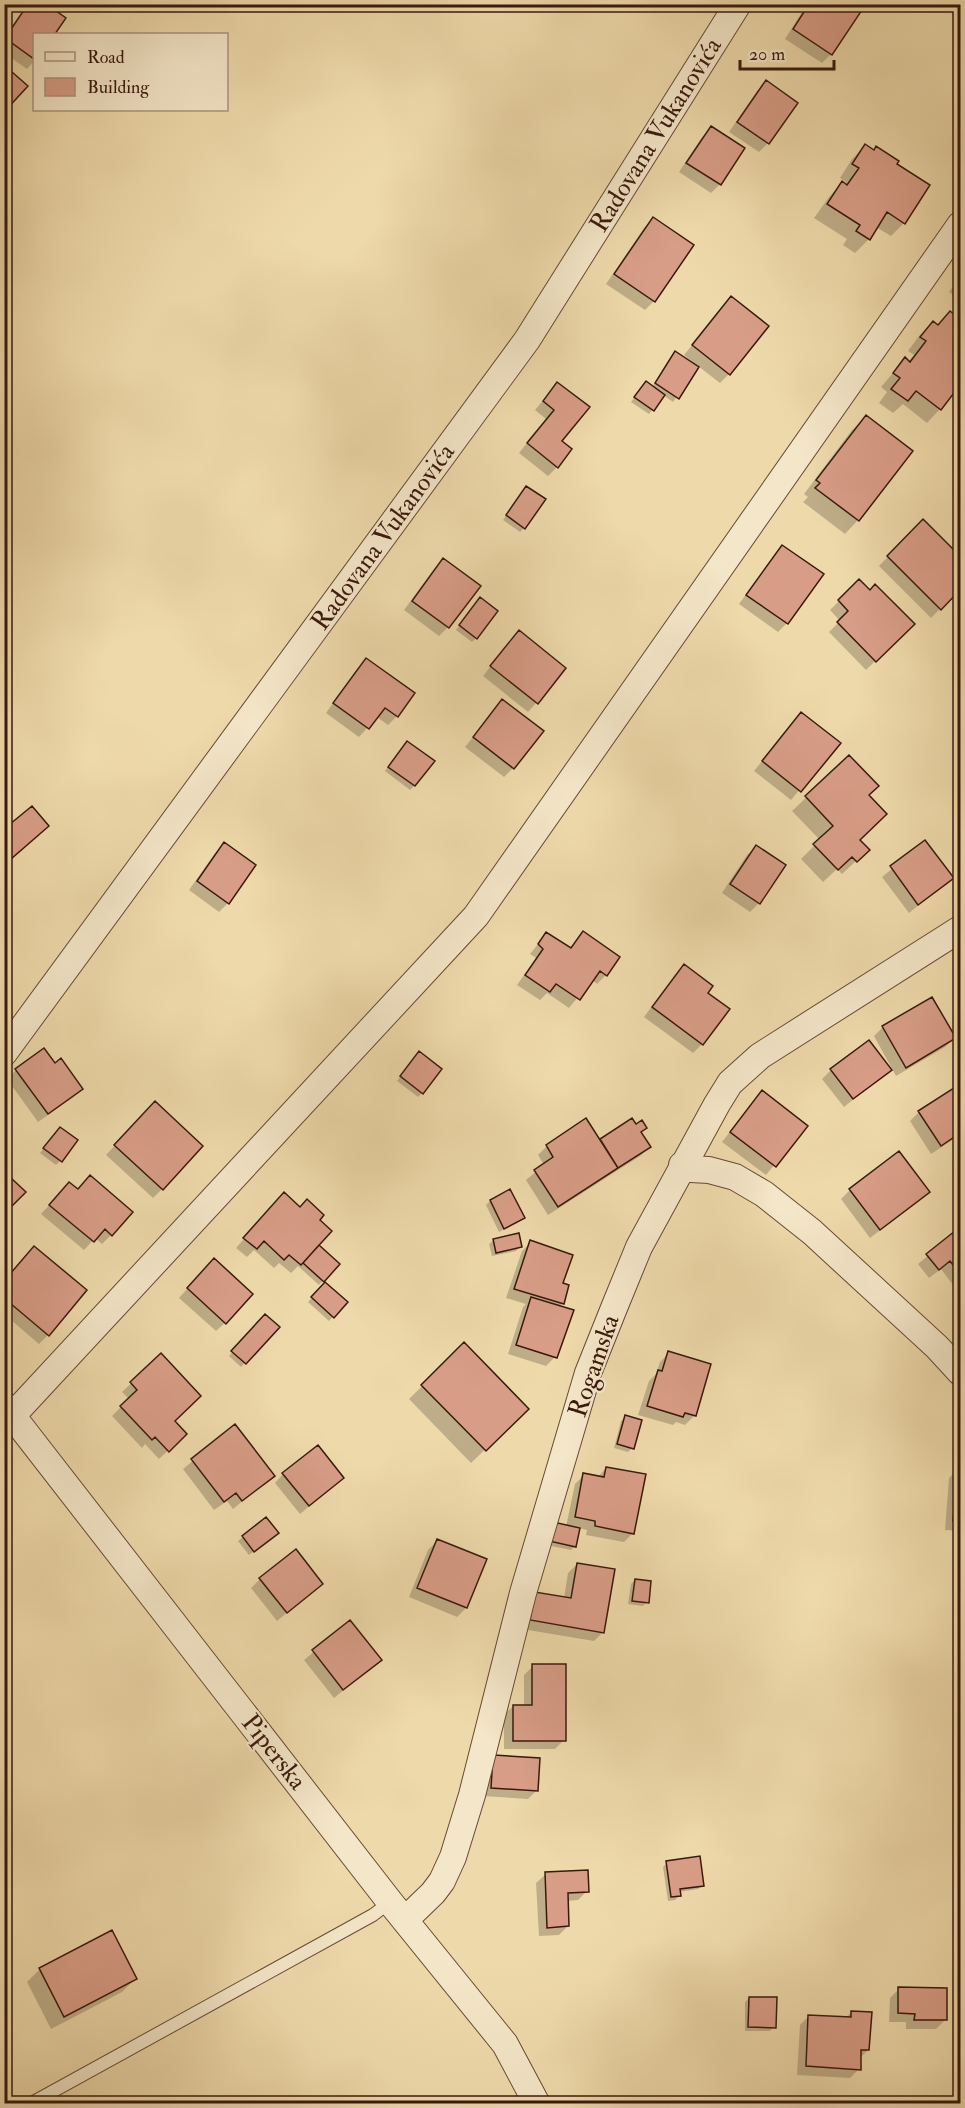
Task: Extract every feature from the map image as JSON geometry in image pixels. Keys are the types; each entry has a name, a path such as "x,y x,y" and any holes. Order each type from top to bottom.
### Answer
{"street":[{"name":"Radovana Vukanovića","path":"4,1053 527,340 738,4"},
{"path":"9,1410 476,916 960,225"},
{"name":"Rogamska","path":"397,1911 437,1887 453,1857 472,1795 523,1593 588,1373 639,1247 682,1165 726,1090 744,1069 760,1056 960,929"},
{"path":"682,1165 691,1169 709,1170 735,1177 764,1194 813,1232 937,1347 960,1372"},
{"name":"Piperska","path":"9,1410 397,1911 505,2044 537,2103"}],"lane":[{"path":"30,2103 373,1915 397,1911"}],"building":[{"path":"28,4 46,4 66,18 56,33 33,33 33,58 5,38"},
{"path":"809,4 854,4 862,10 832,55 793,29"},
{"path":"4,65 28,86 4,112"},
{"path":"766,80 798,103 769,144 737,122"},
{"path":"711,126 745,148 721,185 686,163"},
{"path":"865,144 874,150 876,146 899,161 897,164 930,185 905,224 887,212 870,240 856,231 860,225 827,204 842,181 847,185 859,168 852,164"},
{"path":"653,217 694,245 655,302 614,274"},
{"path":"731,296 769,326 730,375 692,345"},
{"path":"950,311 960,319 960,385 941,410 916,391 908,401 891,389 900,378 893,373 905,357 910,362 926,341 920,337 933,321 938,325"},
{"path":"675,351 699,367 679,399 655,383"},
{"path":"646,381 665,395 654,411 634,397"},
{"path":"557,382 590,407 562,441 572,449 558,468 527,443 554,410 543,401"},
{"path":"866,415 913,451 859,521 815,488 820,483 816,480"},
{"path":"526,486 546,499 525,529 506,515"},
{"path":"923,519 960,556 960,590 941,610 887,556"},
{"path":"782,545 824,574 788,624 746,595"},
{"path":"443,558 481,586 449,628 412,601"},
{"path":"859,579 870,590 875,584 915,624 876,662 837,622 848,611 838,600"},
{"path":"480,597 498,611 477,639 459,625"},
{"path":"519,630 566,668 538,704 490,666"},
{"path":"366,658 415,693 398,717 385,708 369,729 333,703"},
{"path":"502,699 544,731 514,769 473,737"},
{"path":"801,712 841,743 801,792 762,761"},
{"path":"407,741 435,761 415,786 388,767"},
{"path":"849,755 879,786 869,795 887,814 860,840 870,850 857,862 852,857 838,870 813,844 833,826 805,796"},
{"path":"32,806 49,826 4,865 4,829"},
{"path":"925,840 954,878 918,905 890,866"},
{"path":"224,842 256,865 229,904 197,881"},
{"path":"756,845 786,865 760,904 730,884"},
{"path":"583,931 620,957 607,976 600,971 580,1000 556,984 550,992 525,975 543,949 538,944 546,932 571,948"},
{"path":"684,964 713,986 708,993 730,1009 703,1045 652,1007"},
{"path":"932,997 956,1038 906,1068 882,1026"},
{"path":"869,1040 892,1070 853,1099 830,1069"},
{"path":"44,1048 55,1063 61,1058 83,1089 48,1114 15,1069"},
{"path":"419,1051 442,1069 423,1094 400,1076"},
{"path":"960,1084 960,1133 941,1146 918,1111"},
{"path":"762,1090 808,1126 776,1167 730,1132"},
{"path":"155,1101 203,1146 163,1190 114,1145"},
{"path":"586,1118 618,1168 558,1207 534,1170 553,1157 546,1145"},
{"path":"632,1118 636,1124 642,1120 647,1128 641,1132 651,1147 618,1168 600,1139"},
{"path":"60,1127 78,1140 62,1162 43,1148"},
{"path":"899,1151 930,1192 880,1230 849,1189"},
{"path":"90,1175 133,1212 112,1236 105,1229 94,1242 49,1205 69,1182 78,1189"},
{"path":"11,1178 26,1192 4,1214 4,1180 7,1182"},
{"path":"510,1189 525,1218 504,1229 490,1200"},
{"path":"284,1192 300,1207 307,1199 324,1215 320,1220 332,1231 301,1265 289,1255 284,1260 264,1241 257,1249 243,1238"},
{"path":"960,1227 960,1274 950,1261 939,1270 926,1254"},
{"path":"519,1233 522,1247 496,1253 493,1239"},
{"path":"530,1240 573,1255 563,1283 569,1285 564,1304 514,1289"},
{"path":"319,1245 340,1264 324,1282 303,1263"},
{"path":"34,1246 87,1290 49,1336 4,1298 4,1281"},
{"path":"214,1258 253,1294 226,1324 187,1288"},
{"path":"325,1282 348,1302 334,1318 311,1297"},
{"path":"531,1297 574,1310 557,1358 516,1345"},
{"path":"265,1314 280,1327 246,1364 231,1351"},
{"path":"464,1342 529,1409 486,1451 421,1385"},
{"path":"668,1351 711,1364 696,1416 685,1413 683,1417 647,1406 658,1370 662,1371"},
{"path":"161,1353 201,1396 175,1421 187,1434 169,1452 155,1437 152,1440 120,1406 137,1390 130,1382"},
{"path":"625,1415 642,1420 634,1449 617,1444"},
{"path":"235,1424 275,1476 242,1501 236,1493 224,1502 191,1459"},
{"path":"318,1445 344,1478 309,1506 282,1473"},
{"path":"606,1467 646,1474 634,1534 595,1526 595,1521 575,1517 583,1473 604,1477"},
{"path":"958,1468 960,1468 960,1522 953,1521"},
{"path":"266,1517 279,1533 254,1552 242,1536"},
{"path":"553,1522 580,1528 576,1547 549,1541"},
{"path":"437,1539 487,1559 467,1608 417,1588"},
{"path":"296,1549 323,1584 287,1613 259,1578"},
{"path":"577,1563 615,1569 604,1633 530,1620 535,1592 571,1598"},
{"path":"635,1579 651,1581 649,1603 632,1601"},
{"path":"350,1620 382,1660 343,1690 312,1650"},
{"path":"532,1664 566,1664 566,1741 513,1741 513,1705 532,1705"},
{"path":"493,1755 540,1758 538,1791 491,1788"},
{"path":"700,1856 704,1886 680,1889 681,1896 671,1897 666,1861"},
{"path":"588,1870 589,1892 568,1893 569,1926 547,1928 545,1872"},
{"path":"112,1930 137,1979 64,2017 39,1968"},
{"path":"898,1987 947,1988 947,2020 914,2020 915,2014 898,2013"},
{"path":"749,1997 777,1997 776,2028 748,2027"},
{"path":"851,2011 872,2012 869,2050 861,2050 861,2070 806,2066 808,2015 851,2017"}]}
